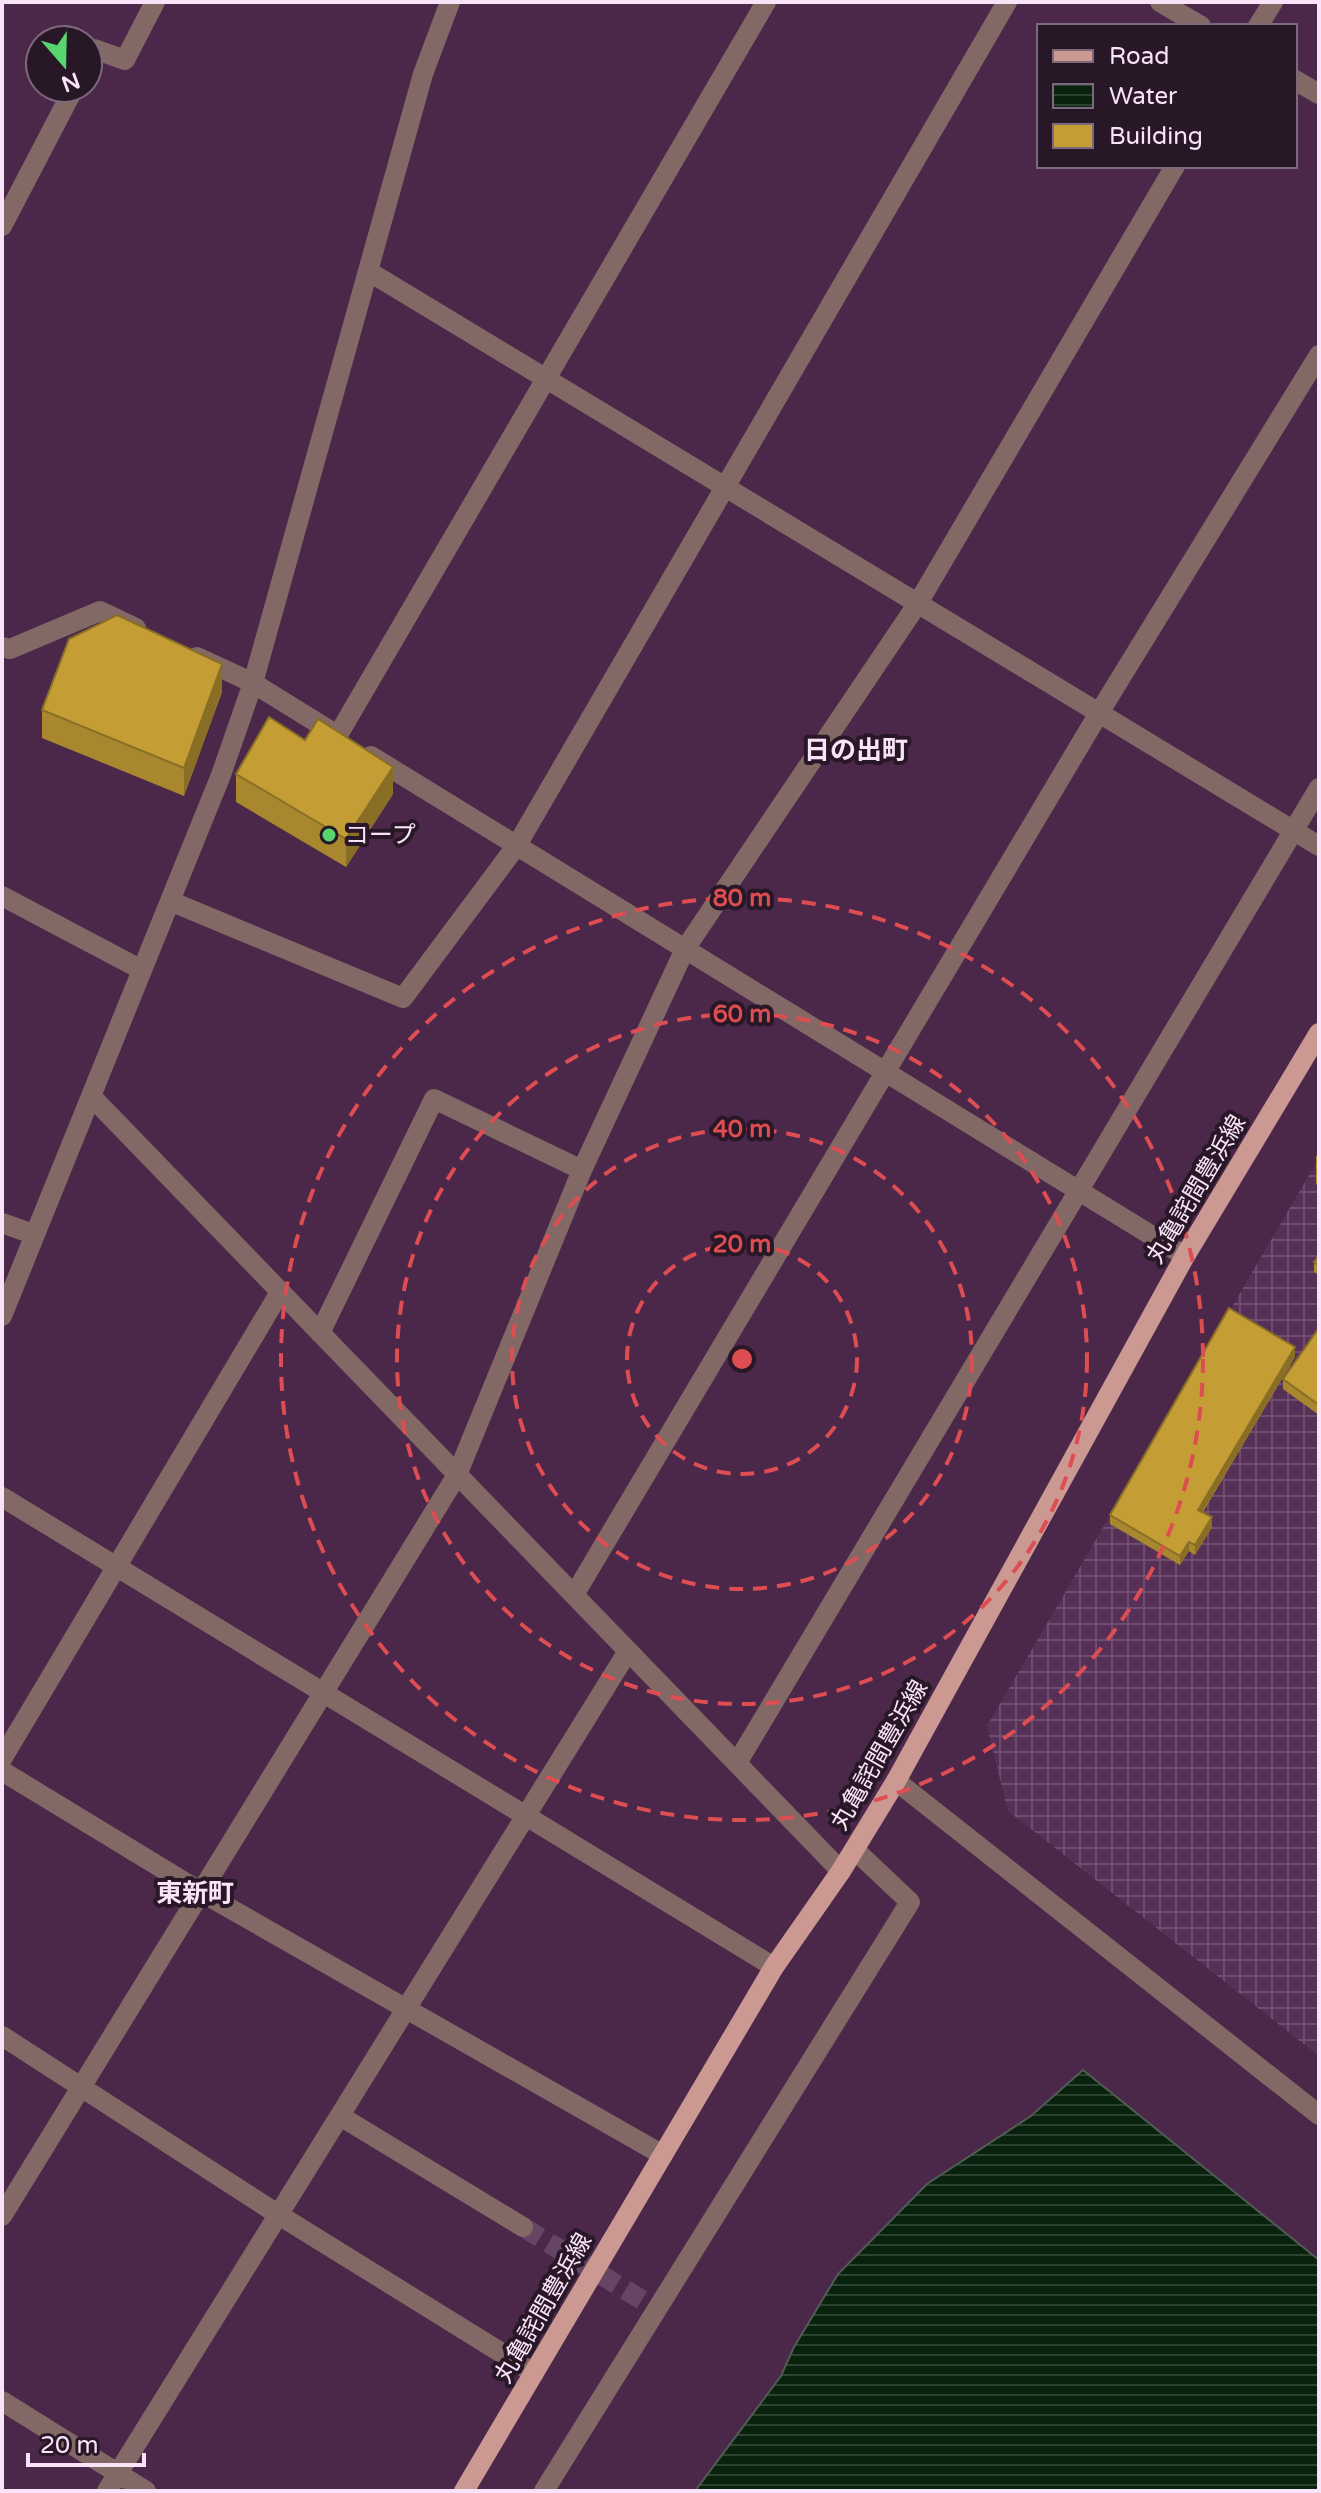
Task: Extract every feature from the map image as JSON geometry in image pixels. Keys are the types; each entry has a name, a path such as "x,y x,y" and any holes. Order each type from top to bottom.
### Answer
{"main road":[{"name":"丸亀詫間豊浜線","path":"464,2491 774,1967 855,1850 896,1781 1185,1256 1319,1033"}],"street":[{"path":"104,53 125,60 155,2"},
{"path":"2,1316 170,901 253,683 423,74 450,2"},
{"path":"338,735 766,2"},
{"path":"170,901 403,998 517,845 1007,2"},
{"path":"1160,2 1198,24"},
{"path":"1259,24 1273,2"},
{"path":"1297,81 1319,94"},
{"path":"2,226 66,104"},
{"path":"2,2216 457,1475 582,1170 685,949 918,603 1174,168"},
{"path":"368,271 1319,846"},
{"path":"574,1595 1099,713 1319,355"},
{"path":"2,647 10,649 100,611 156,637"},
{"path":"183,650 253,683 1185,1256"},
{"path":"737,1763 1319,788"},
{"path":"2,896 142,970"},
{"path":"91,1096 841,1871"},
{"path":"320,1333 434,1099 582,1170"},
{"path":"2,1223 33,1234"},
{"path":"2,1759 280,1292"},
{"path":"2,1497 774,1967"},
{"path":"113,2482 628,1651"},
{"path":"2,1771 201,1892 663,2155"},
{"path":"896,1781 1319,2115"},
{"path":"544,2491 649,2304 910,1902 855,1850"},
{"path":"2,2036 279,2215 534,2373"},
{"path":"340,2116 523,2227"},
{"path":"2,2401 113,2482 146,2491"}],"shaded area":[{"path":"1319,1158 1319,2056 1008,1811 987,1726"}],"water":[{"path":"1083,2070 1319,2260 1319,2491 695,2491 781,2376 794,2347 838,2274 927,2184 1031,2116"}],"building":[{"path":"117,615 222,664 184,768 42,710 69,639"},
{"name":"コープ","path":"269,717 305,740 318,719 393,767 346,839 236,774"},
{"path":"1229,1308 1295,1347 1198,1510 1212,1517 1195,1545 1189,1542 1180,1556 1110,1515"},
{"path":"1319,1328 1319,1405 1283,1379"}],"tunnel":[{"path":"523,2227 642,2300"}],"place":[{"name":"コープ","path":"329,835"}],"district":[{"name":"日の出町","path":"856,750"},
{"name":"東新町","path":"195,1893"}]}
